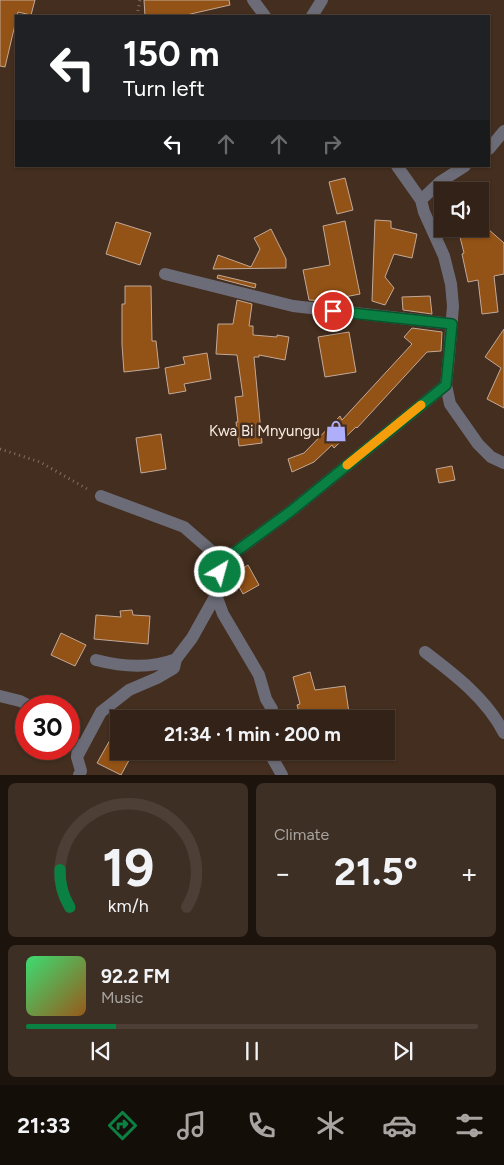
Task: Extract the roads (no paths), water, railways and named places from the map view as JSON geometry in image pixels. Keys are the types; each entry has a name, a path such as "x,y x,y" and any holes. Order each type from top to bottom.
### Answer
{"street":[{"path":"253,0 264,15"},
{"path":"313,15 322,0"},
{"path":"490,148 504,131"},
{"path":"398,167 421,200 424,212 444,256 451,284 453,306 446,385 450,404 478,444 491,457 504,463"},
{"path":"421,200 440,182 463,167"},
{"path":"166,274 293,306 452,324"},
{"path":"80,752 102,712 129,690 157,678 174,668 176,658 192,638 216,595 223,561 291,511 446,385"},
{"path":"101,496 184,527 223,561"},
{"path":"216,595 223,614 259,675 266,699 272,710"},
{"path":"426,652 467,687 488,709 504,732"},
{"path":"96,660 115,665 152,666 176,658"},
{"path":"0,696 15,700"},
{"path":"78,760 82,771 80,775"},
{"path":"274,760 282,775"}],"place":[{"name":"Kwa Bi Mnyungu","path":"336,431"}]}
